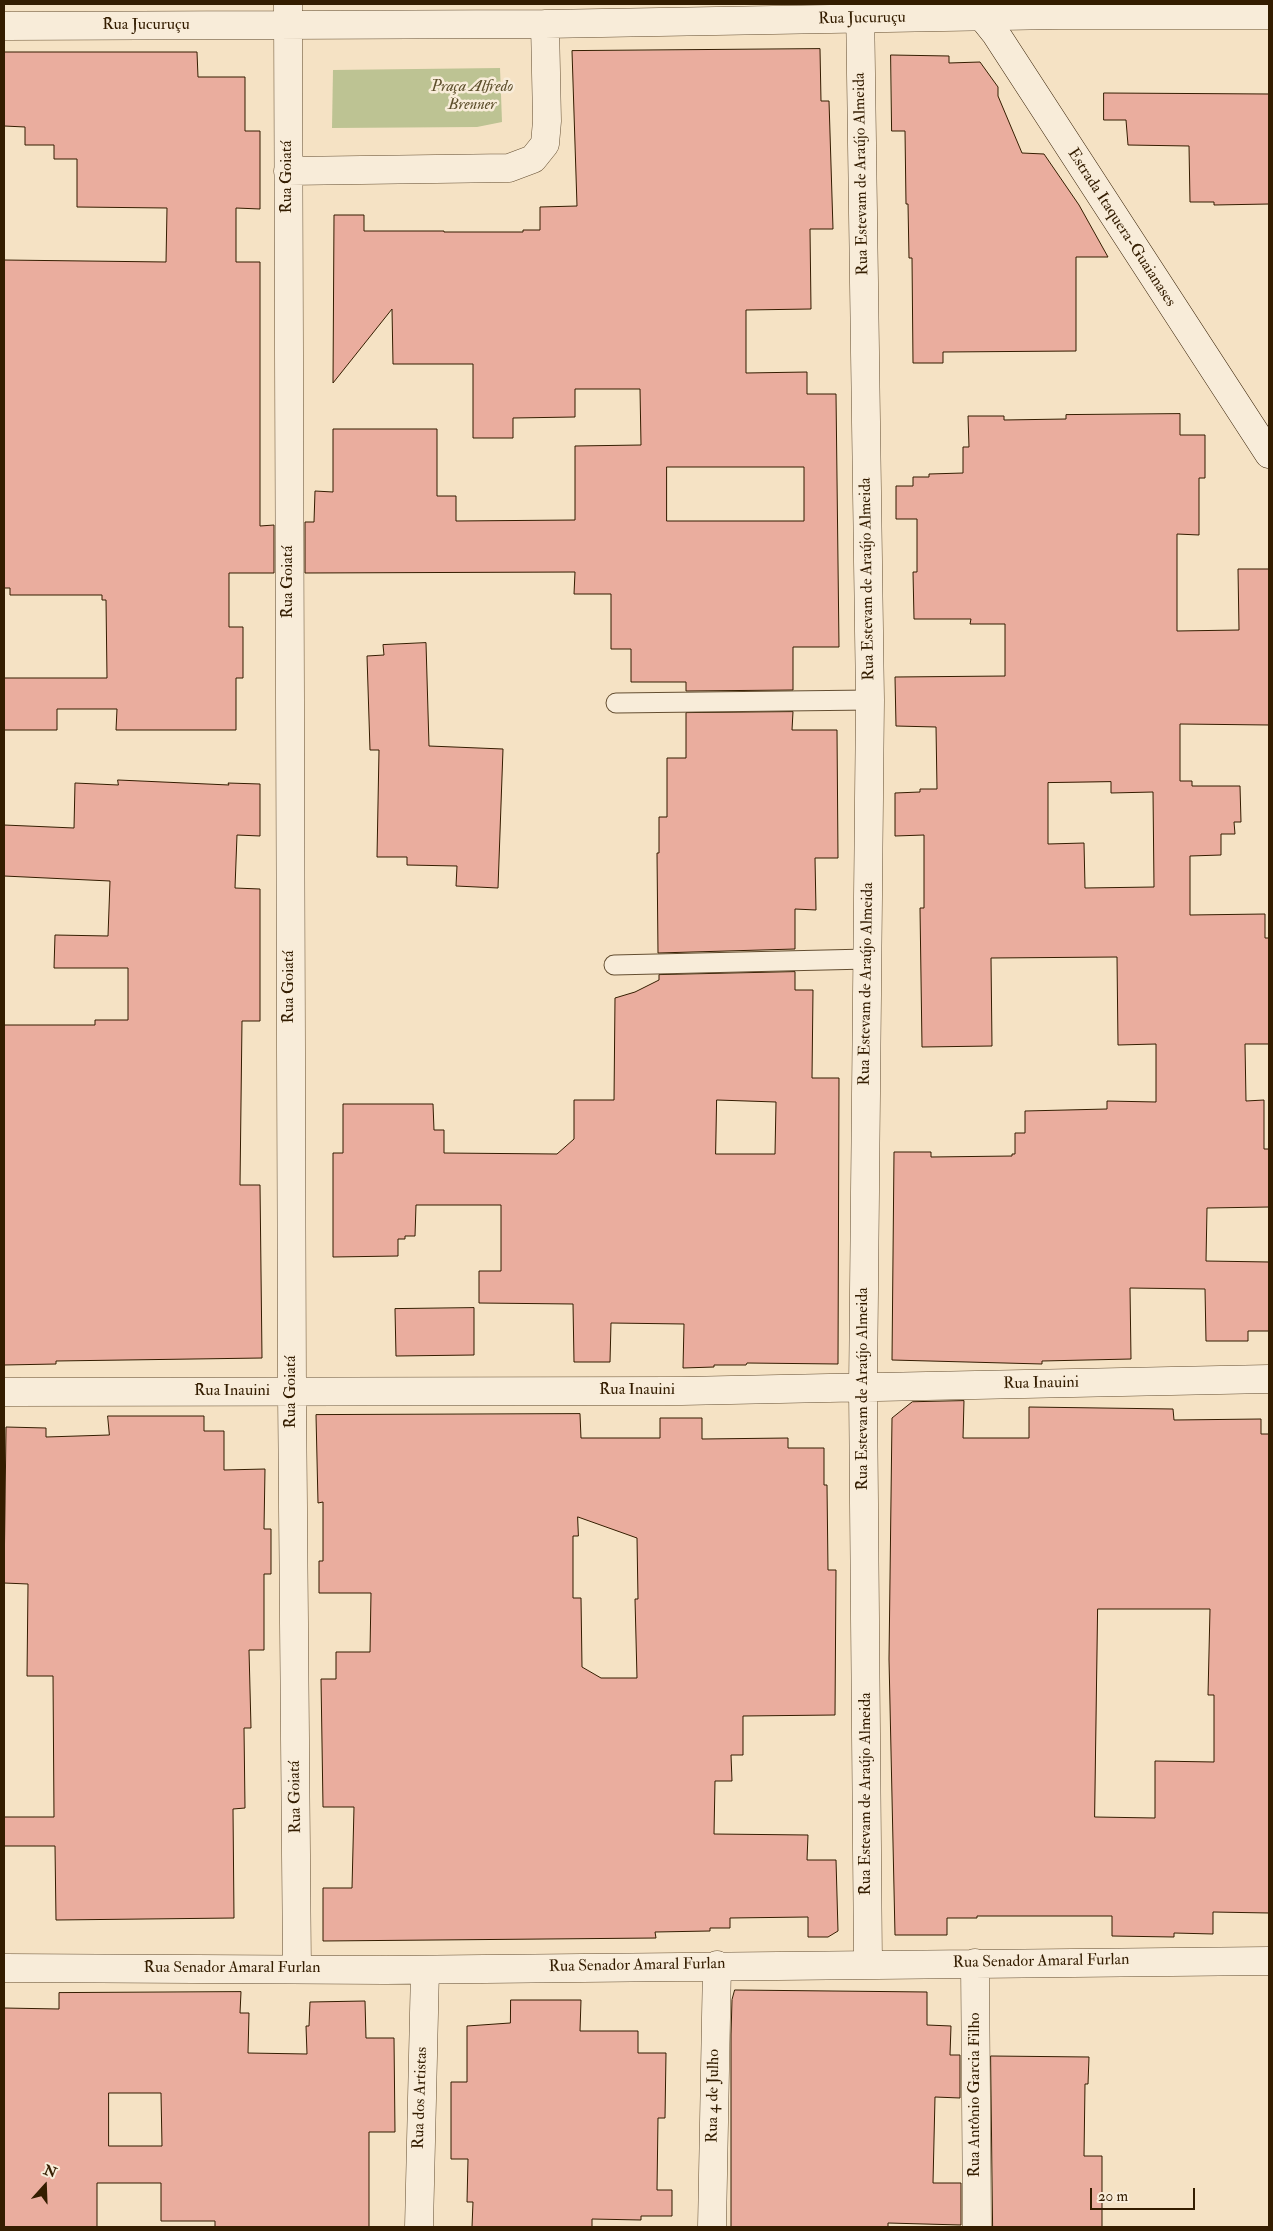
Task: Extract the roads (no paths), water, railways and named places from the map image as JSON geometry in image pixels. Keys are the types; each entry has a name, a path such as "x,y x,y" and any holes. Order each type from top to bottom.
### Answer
{"street":[{"name":"Rua Jucuruçu","path":"557,17 977,10 1269,15"},
{"name":"Estrada Itaquera-Guaianases","path":"977,10 996,34 1269,454"},
{"name":"Rua Estevam de Araújo Almeida","path":"860,11 870,700 863,1388 868,1964"},
{"name":"Rua Jucuruçu","path":"4,26 289,15"},
{"path":"288,171 508,168 533,159 545,144 557,17 289,15"},
{"name":"Rua Goiatá","path":"289,15 292,1392 297,1969"},
{"name":"Rua Inauini","path":"4,1392 682,1391 1269,1379"},
{"name":"Rua Senador Amaral Furlan","path":"4,1968 425,1970 717,1965 1269,1961"},
{"name":"Rua Antônio Garcia Filho","path":"975,1963 977,2227"},
{"name":"Rua 4 de Julho","path":"712,2227 717,1965"},
{"name":"Rua dos Artistas","path":"419,2227 425,1970"}],"lane":[{"path":"616,703 870,700"},
{"path":"614,965 867,959"}],"park label":[{"name":"Praça Alfredo Brenner","path":"472,97"}]}
